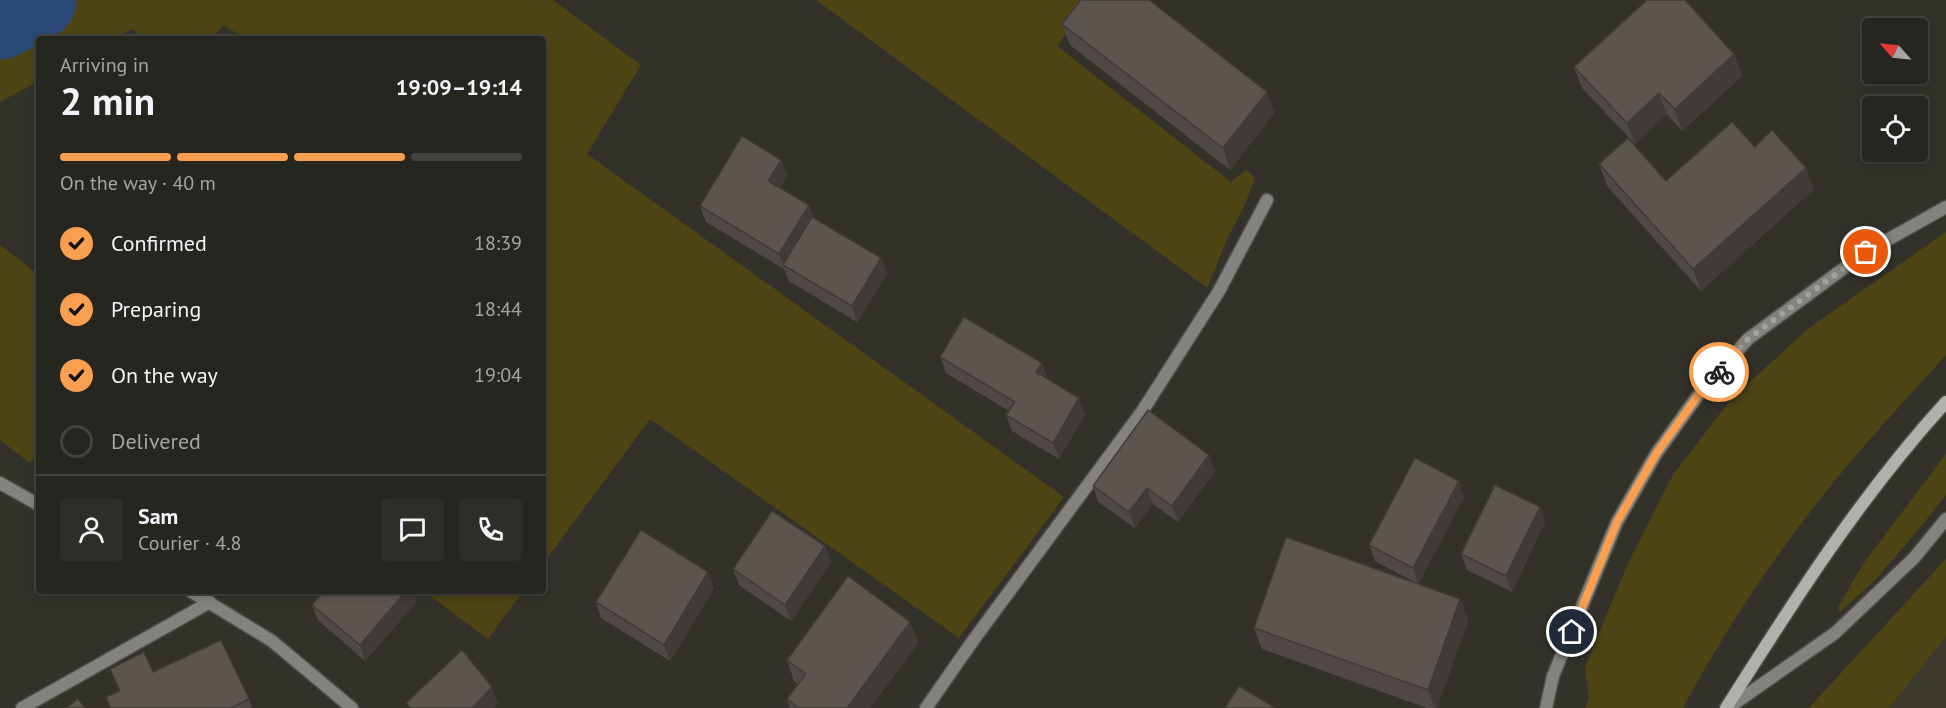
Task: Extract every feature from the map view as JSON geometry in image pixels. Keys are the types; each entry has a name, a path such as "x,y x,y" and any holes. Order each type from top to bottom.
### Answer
{"main road":[{"path":"1727,708 1795,599 1866,499 1946,402"}],"street":[{"path":"926,708 1143,410 1219,291 1267,200"},
{"path":"1546,708 1553,676 1617,522 1656,454 1699,394 1748,339 1866,252 1946,207"},
{"path":"0,483 36,502"},
{"path":"1727,708 1835,633 1914,558 1946,519"},
{"path":"195,594 272,641 352,708"},
{"path":"22,708 210,602"}],"shaded area":[{"path":"71,0 553,0 641,65 587,154 1064,497 959,638 650,419 546,560 546,36 240,36 224,25 214,36 140,36 132,29 119,36 36,36 36,83 0,102 0,38"},
{"path":"816,0 1092,0 1057,46 1231,182 1246,170 1255,178 1207,288"},
{"path":"1946,232 1946,355 1856,456 1777,556 1737,615 1683,708 1585,708 1589,699 1585,667 1629,561 1673,475 1731,399 1809,328"},
{"path":"0,245 36,273 36,456 30,463 0,440"},
{"path":"1946,454 1946,495 1877,578 1840,612 1837,609 1863,564"},
{"path":"1946,559 1946,708 1809,708 1904,604"},
{"path":"1946,559 1946,636 1889,708 1809,708"},
{"path":"427,594 521,594 488,639"}],"building":[{"path":"1081,0 1149,0 1267,92 1223,148 1062,24"},
{"path":"1647,0 1685,0 1734,54 1675,109 1659,93 1627,123 1574,67"},
{"path":"1732,122 1755,147 1772,130 1806,168 1693,269 1599,164 1628,138 1666,181"},
{"path":"742,136 781,160 768,181 809,205 779,254 700,206"},
{"path":"812,217 881,258 852,306 783,265"},
{"path":"964,317 1042,363 1036,372 1079,398 1053,443 1006,415 1015,402 940,357"},
{"path":"1148,410 1209,455 1172,506 1147,488 1129,512 1093,486"},
{"path":"1415,458 1459,481 1413,568 1369,545"},
{"path":"1495,485 1540,507 1506,576 1461,554"},
{"path":"772,511 825,546 785,605 733,569"},
{"path":"641,530 708,572 664,645 596,602"},
{"path":"1286,537 1460,599 1428,690 1254,628"},
{"path":"848,576 910,622 847,708 799,708 787,699 806,674 787,660"},
{"path":"321,594 403,594 360,645 312,605"},
{"path":"221,640 249,699 231,708 111,708 106,697 120,691 110,669 144,652 153,672"},
{"path":"462,650 492,687 472,708 411,708 406,703"},
{"path":"1239,686 1275,708 1225,708"},
{"path":"78,699 85,708 66,708"}],"waterway":[{"path":"0,19 36,0"}],"way so far":[{"path":"1719,372 1748,339 1866,252"}],"route":[{"path":"1572,632 1617,522 1656,454 1699,394 1719,372"}]}
